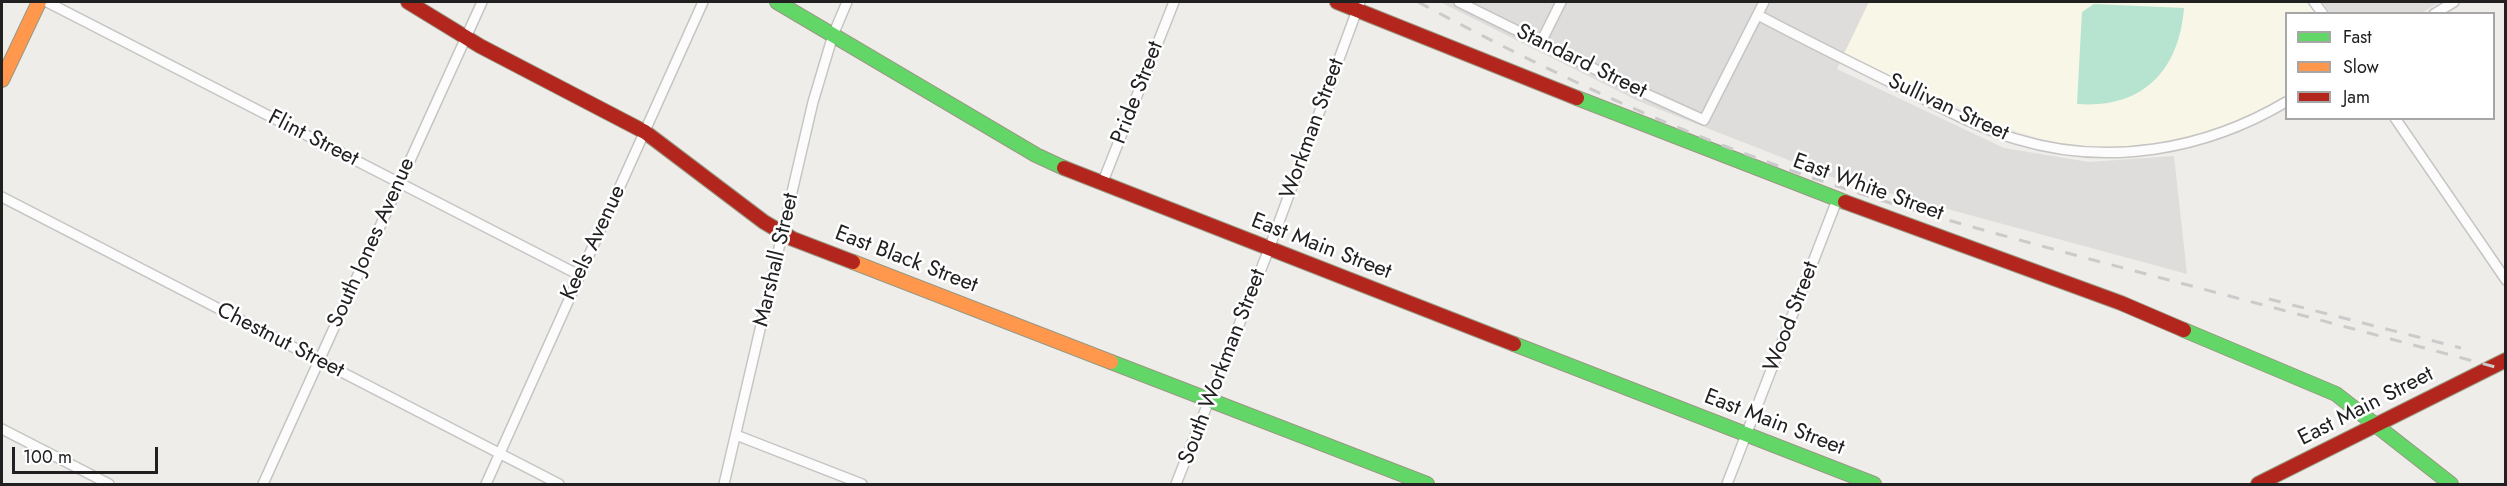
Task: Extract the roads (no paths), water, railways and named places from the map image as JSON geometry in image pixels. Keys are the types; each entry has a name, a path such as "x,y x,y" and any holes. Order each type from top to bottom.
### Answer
{"main road":[{"path":"2,80 39,2"},
{"name":"East Black Street","path":"408,2 465,37 645,132 783,234 1427,484"},
{"name":"East Main Street","path":"777,2 1036,155 1102,184 1874,484"},
{"name":"East White Street","path":"1337,2 1358,5 1837,200 2131,307 2336,394 2451,484"},
{"name":"East Main Street","path":"2258,484 2499,363"}],"street":[{"name":"Flint Street","path":"47,2 579,275"},
{"name":"South Jones Avenue","path":"263,484 482,2"},
{"name":"Keels Avenue","path":"486,484 703,2"},
{"name":"Marshall Street","path":"724,484 813,102 833,35 846,2"},
{"name":"Pride Street","path":"1102,184 1174,2"},
{"name":"Standard Street","path":"1459,2 1704,120 1758,15"},
{"path":"1541,42 1562,2"},
{"path":"1758,15 1764,2"},
{"path":"2437,12 2454,2"},
{"name":"Workman Street","path":"1269,249 1358,5"},
{"name":"Sullivan Street","path":"1758,15 1985,128 2016,139 2053,148 2120,153 2162,149 2200,141 2236,128 2285,103"},
{"path":"2396,120 2505,280"},
{"name":"Chestnut Street","path":"2,197 499,455 560,484"},
{"name":"Wood Street","path":"1727,484 1837,200"},
{"name":"South Workman Street","path":"1176,484 1269,249"},
{"path":"2,429 109,484"},
{"path":"736,435 862,484"}],"railway":[{"path":"1418,2 1500,45 1625,105 1711,141 1796,172 1881,200 2011,238 2506,370"},
{"path":"2269,299 2461,348"}]}
